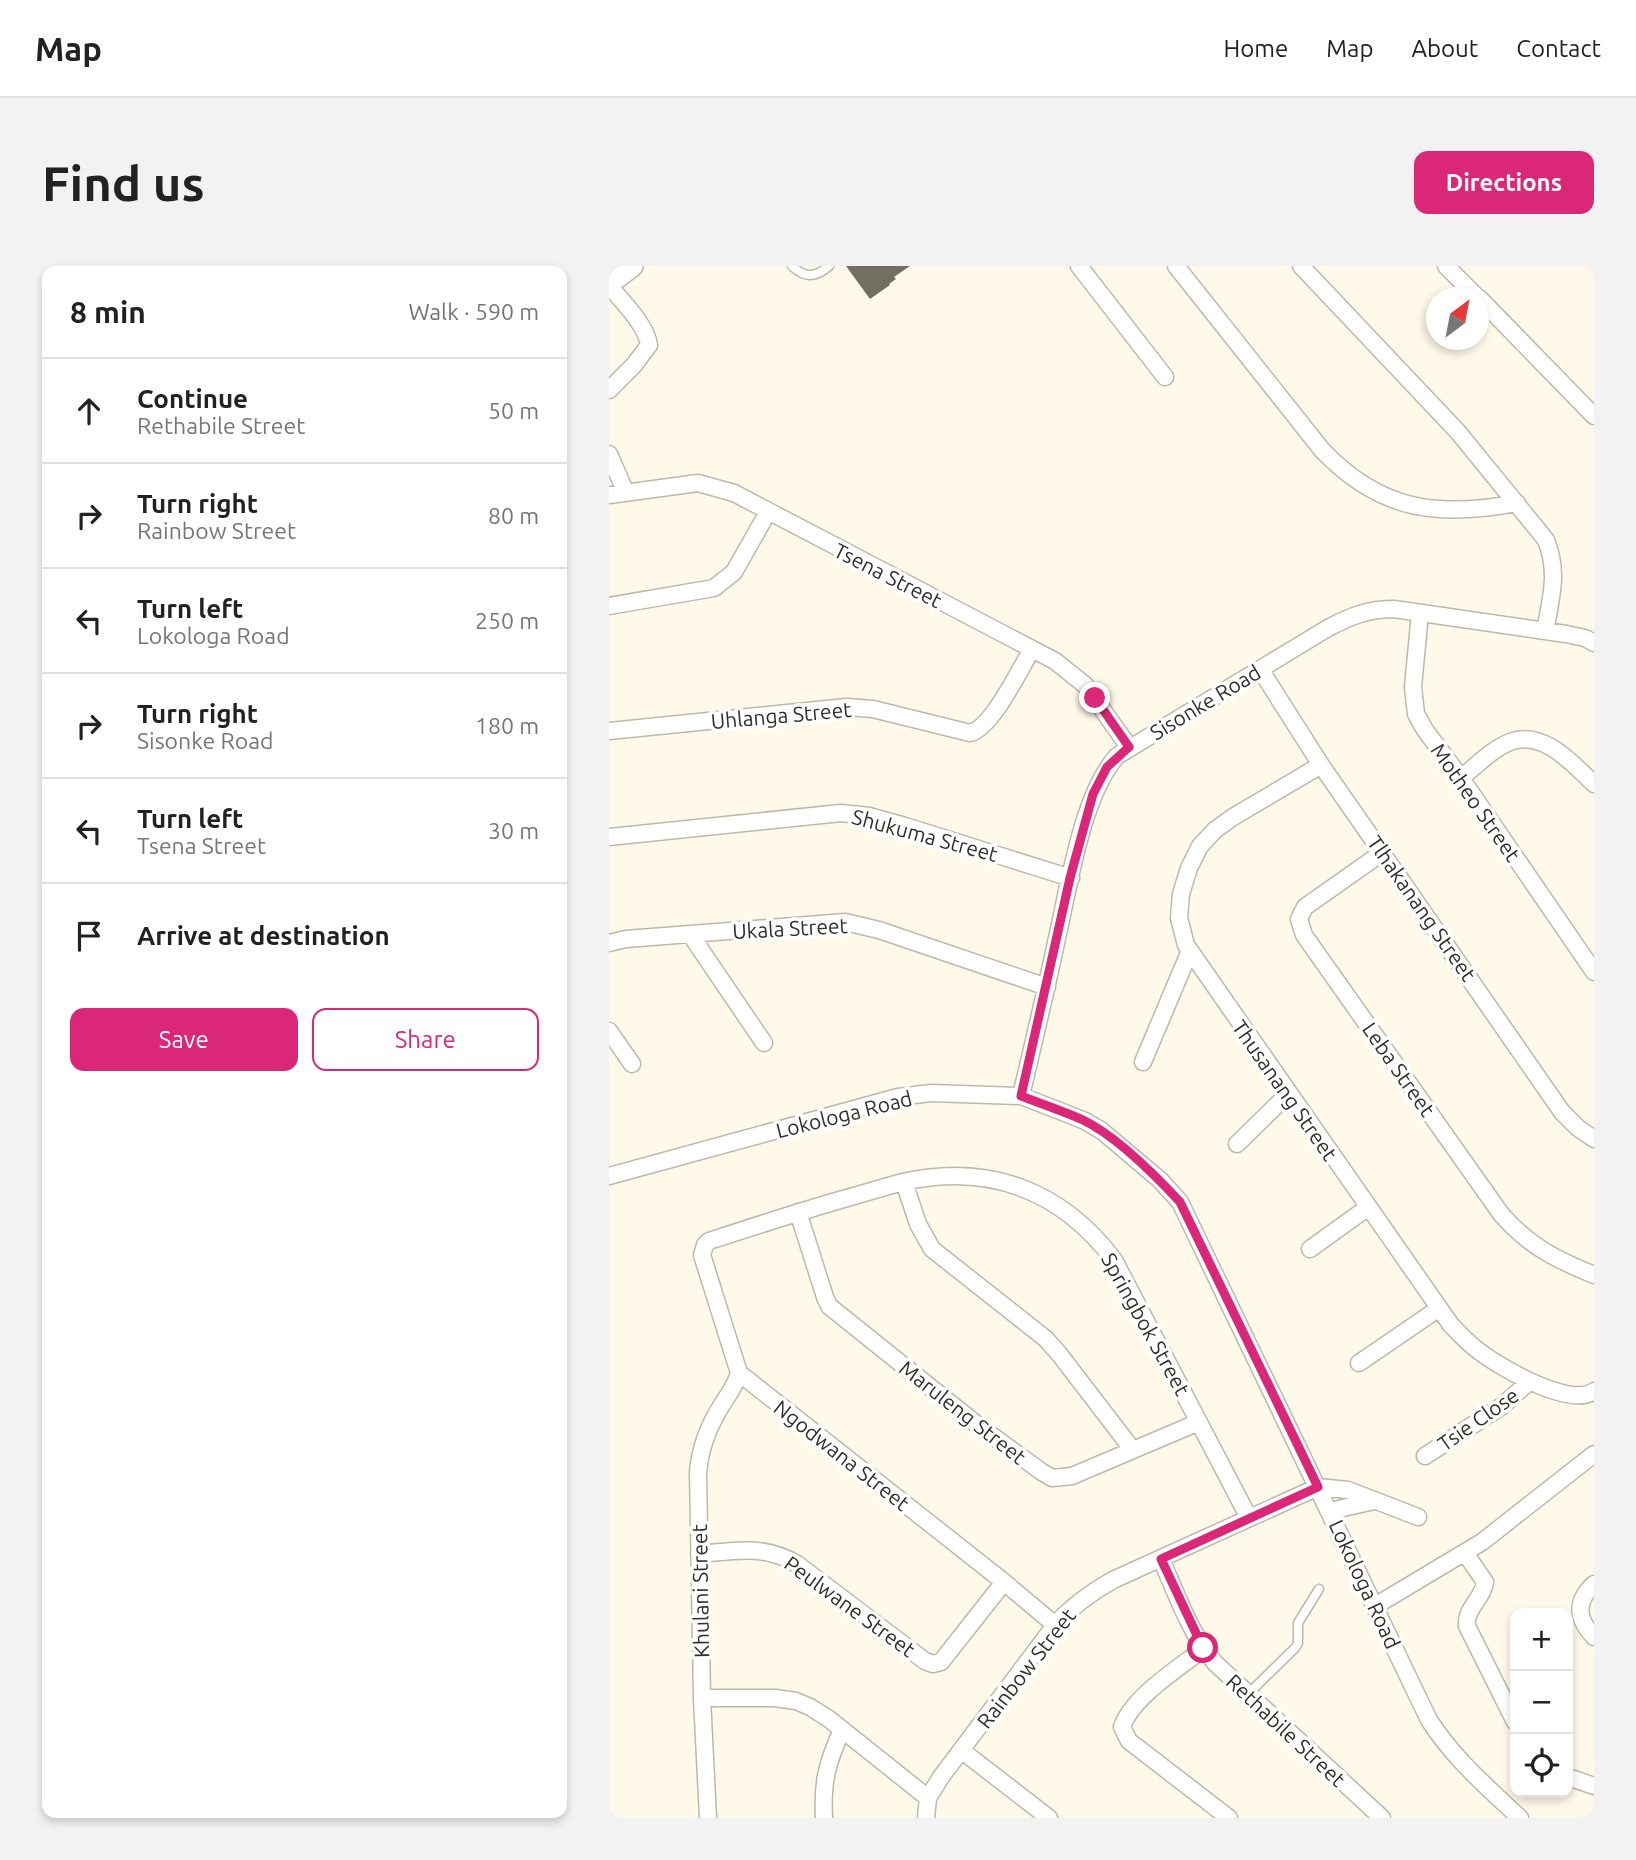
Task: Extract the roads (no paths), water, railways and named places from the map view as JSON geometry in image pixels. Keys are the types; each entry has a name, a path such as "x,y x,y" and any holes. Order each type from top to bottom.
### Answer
{"street":[{"path":"609,390 649,345 648,338 609,284 632,266"},
{"path":"1079,266 1165,377"},
{"path":"1176,266 1322,450 1340,470 1358,483 1400,503 1443,510 1466,512 1517,503"},
{"path":"1301,266 1458,432 1546,540 1553,556 1553,588 1545,631"},
{"path":"1446,266 1467,287"},
{"path":"1489,309 1594,416"},
{"path":"609,454 627,493"},
{"name":"Tsena Street","path":"609,495 698,483 734,493 1071,671 1085,685 1129,747"},
{"path":"609,606 714,588 734,572 768,512"},
{"name":"Sisonke Road","path":"1021,1096 1070,878 1093,794 1107,767 1129,747 1328,628 1360,612 1376,609 1420,613 1545,631 1585,638 1594,643"},
{"name":"Motheo Street","path":"1420,613 1413,687 1416,714 1594,972"},
{"name":"Uhlanga Street","path":"609,732 847,708 873,709 969,733 976,732 989,719 1032,649"},
{"name":"Tlhakanang Street","path":"1260,669 1321,765 1562,1112 1594,1139"},
{"path":"1461,778 1501,747 1520,740 1545,744 1594,784"},
{"name":"Thusanang Street","path":"1321,765 1233,817 1215,830 1200,846 1189,868 1181,894 1179,918 1189,953 1439,1309 1473,1347 1500,1367 1568,1395 1587,1396 1594,1391"},
{"name":"Shukuma Street","path":"609,837 841,813 869,816 905,826 1070,878"},
{"name":"Leba Street","path":"1383,852 1305,907 1299,919 1304,935 1501,1214 1536,1248 1594,1275"},
{"name":"Ukala Street","path":"609,943 626,939 845,922 879,930 1047,987"},
{"path":"689,934 764,1043"},
{"path":"1143,1062 1189,953"},
{"path":"609,1031 632,1063"},
{"name":"Lokologa Road","path":"609,1176 898,1097 931,1093 1021,1096 1103,1131 1160,1180 1180,1202 1429,1720 1445,1745 1520,1818"},
{"path":"1237,1144 1288,1094"},
{"name":"Springbok Street","path":"739,1373 702,1255 709,1241 904,1182 945,1176 989,1179 1028,1190 1071,1214 1089,1229 1114,1260 1249,1518"},
{"path":"904,1182 918,1224 932,1249 1046,1339 1132,1449"},
{"path":"1310,1249 1367,1208"},
{"name":"Maruleng Street","path":"798,1212 829,1306 980,1427 1052,1478 1062,1478 1199,1422"},
{"path":"1359,1363 1439,1309"},
{"name":"Khulani Street","path":"708,1818 702,1698 698,1472 700,1450 739,1373"},
{"name":"Ngodwana Street","path":"739,1373 1055,1625"},
{"name":"Tsie Close","path":"1425,1456 1502,1406 1530,1381"},
{"path":"1375,1606 1465,1553 1594,1454"},
{"path":"1318,1487 1348,1490 1418,1517"},
{"name":"Rainbow Street","path":"926,1818 928,1798 961,1750 1070,1608 1090,1592 1318,1487"},
{"path":"1330,1511 1374,1501"},
{"name":"Peulwane Street","path":"698,1554 750,1549 780,1554 925,1661 933,1664 941,1662 1004,1582"},
{"path":"1465,1553 1485,1582 1484,1589 1469,1611 1467,1626 1510,1712"},
{"name":"Rethabile Street","path":"1161,1559 1203,1648 1247,1695 1382,1818"},
{"path":"1594,1584 1581,1601 1579,1609 1585,1628 1594,1637"},
{"path":"1203,1648 1141,1699 1122,1727 1129,1741 1229,1818"},
{"path":"702,1698 775,1698 810,1707 928,1798"},
{"path":"824,1818 822,1795 825,1771 842,1730"},
{"path":"961,1750 1049,1818"},
{"path":"1573,1779 1594,1786"}],"lane":[{"path":"792,266 808,276 815,276 829,266"},
{"path":"1247,1695 1295,1648 1298,1643 1298,1623 1319,1589"}]}
